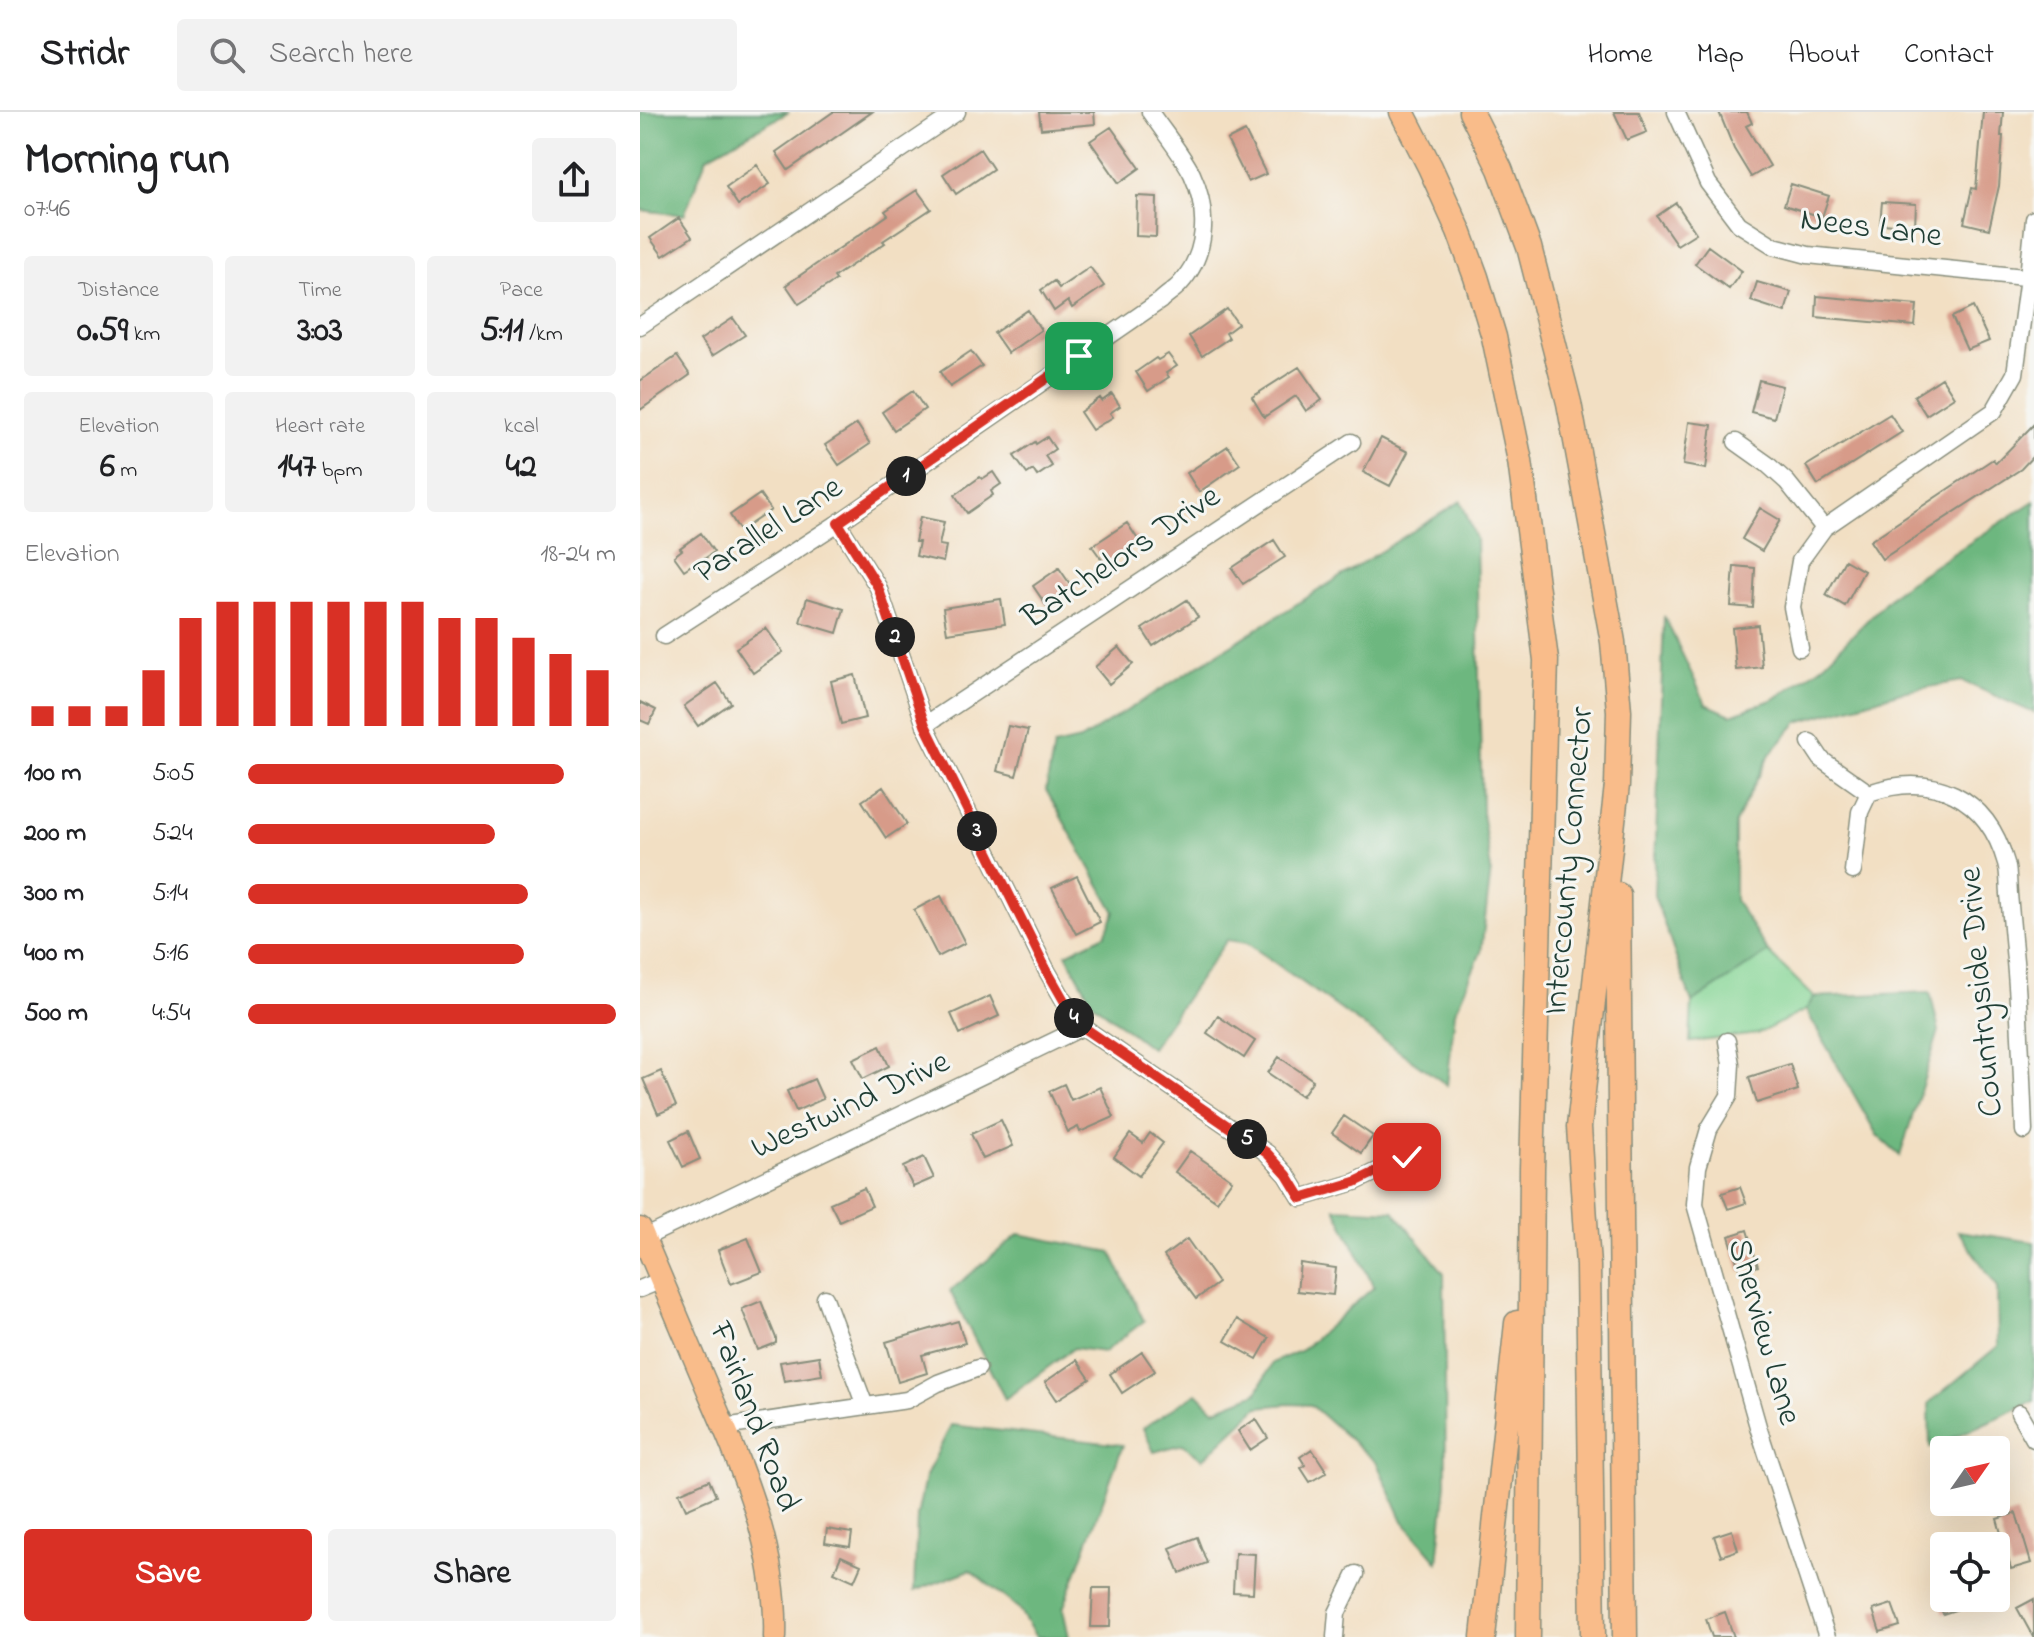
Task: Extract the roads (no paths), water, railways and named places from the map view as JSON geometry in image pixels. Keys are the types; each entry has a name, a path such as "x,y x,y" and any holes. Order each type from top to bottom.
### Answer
{"highway":[{"name":"Intercounty Connector","path":"1402,112 1459,231 1494,337 1520,461 1546,660 1532,1169 1528,1637"},
{"name":"Intercounty Connector","path":"1471,112 1500,169 1529,247 1569,403 1613,642 1619,711 1617,785 1579,1127 1588,1266 1593,1637"},
{"path":"1617,785 1625,1637"},
{"path":"1483,1637 1532,1169"}],"main road":[{"name":"Fairland Road","path":"642,1233 737,1457 763,1532 772,1573 775,1637"}],"street":[{"path":"640,326 957,112"},
{"name":"Parallel Lane","path":"664,636 838,523 1160,301 1179,284 1195,262 1202,244 1204,212 1192,174 1150,112"},
{"name":"Nees Lane","path":"1676,112 1708,183 1739,224 1774,246 1808,255 2031,278"},
{"path":"1800,648 1792,607 1800,561 1824,528 1994,411 2015,374 2031,278 2034,219"},
{"name":"Batchelors Drive","path":"925,725 1352,442"},
{"path":"1736,442 1787,482 1824,528"},
{"path":"838,523 878,587 925,725 1046,969 1074,1018 1267,1153 1287,1175 1301,1198 1355,1182 1407,1157"},
{"path":"1810,742 1822,760 1869,793 1860,812 1853,871"},
{"name":"Countryside Drive","path":"1869,793 1889,786 1919,784 1952,793 1975,809 1991,828 2007,865 2027,1015 2024,1131"},
{"name":"Westwind Drive","path":"642,1233 1083,1027"},
{"name":"Sherview Lane","path":"1727,1041 1731,1064 1729,1096 1709,1129 1698,1167 1695,1204 1759,1430 1827,1637"},
{"path":"640,1289 662,1280"},
{"path":"825,1298 865,1406"},
{"path":"724,1427 907,1400 938,1383 978,1368"},
{"path":"2019,1413 2034,1439"},
{"path":"1335,1637 1337,1613 1356,1574"}]}
